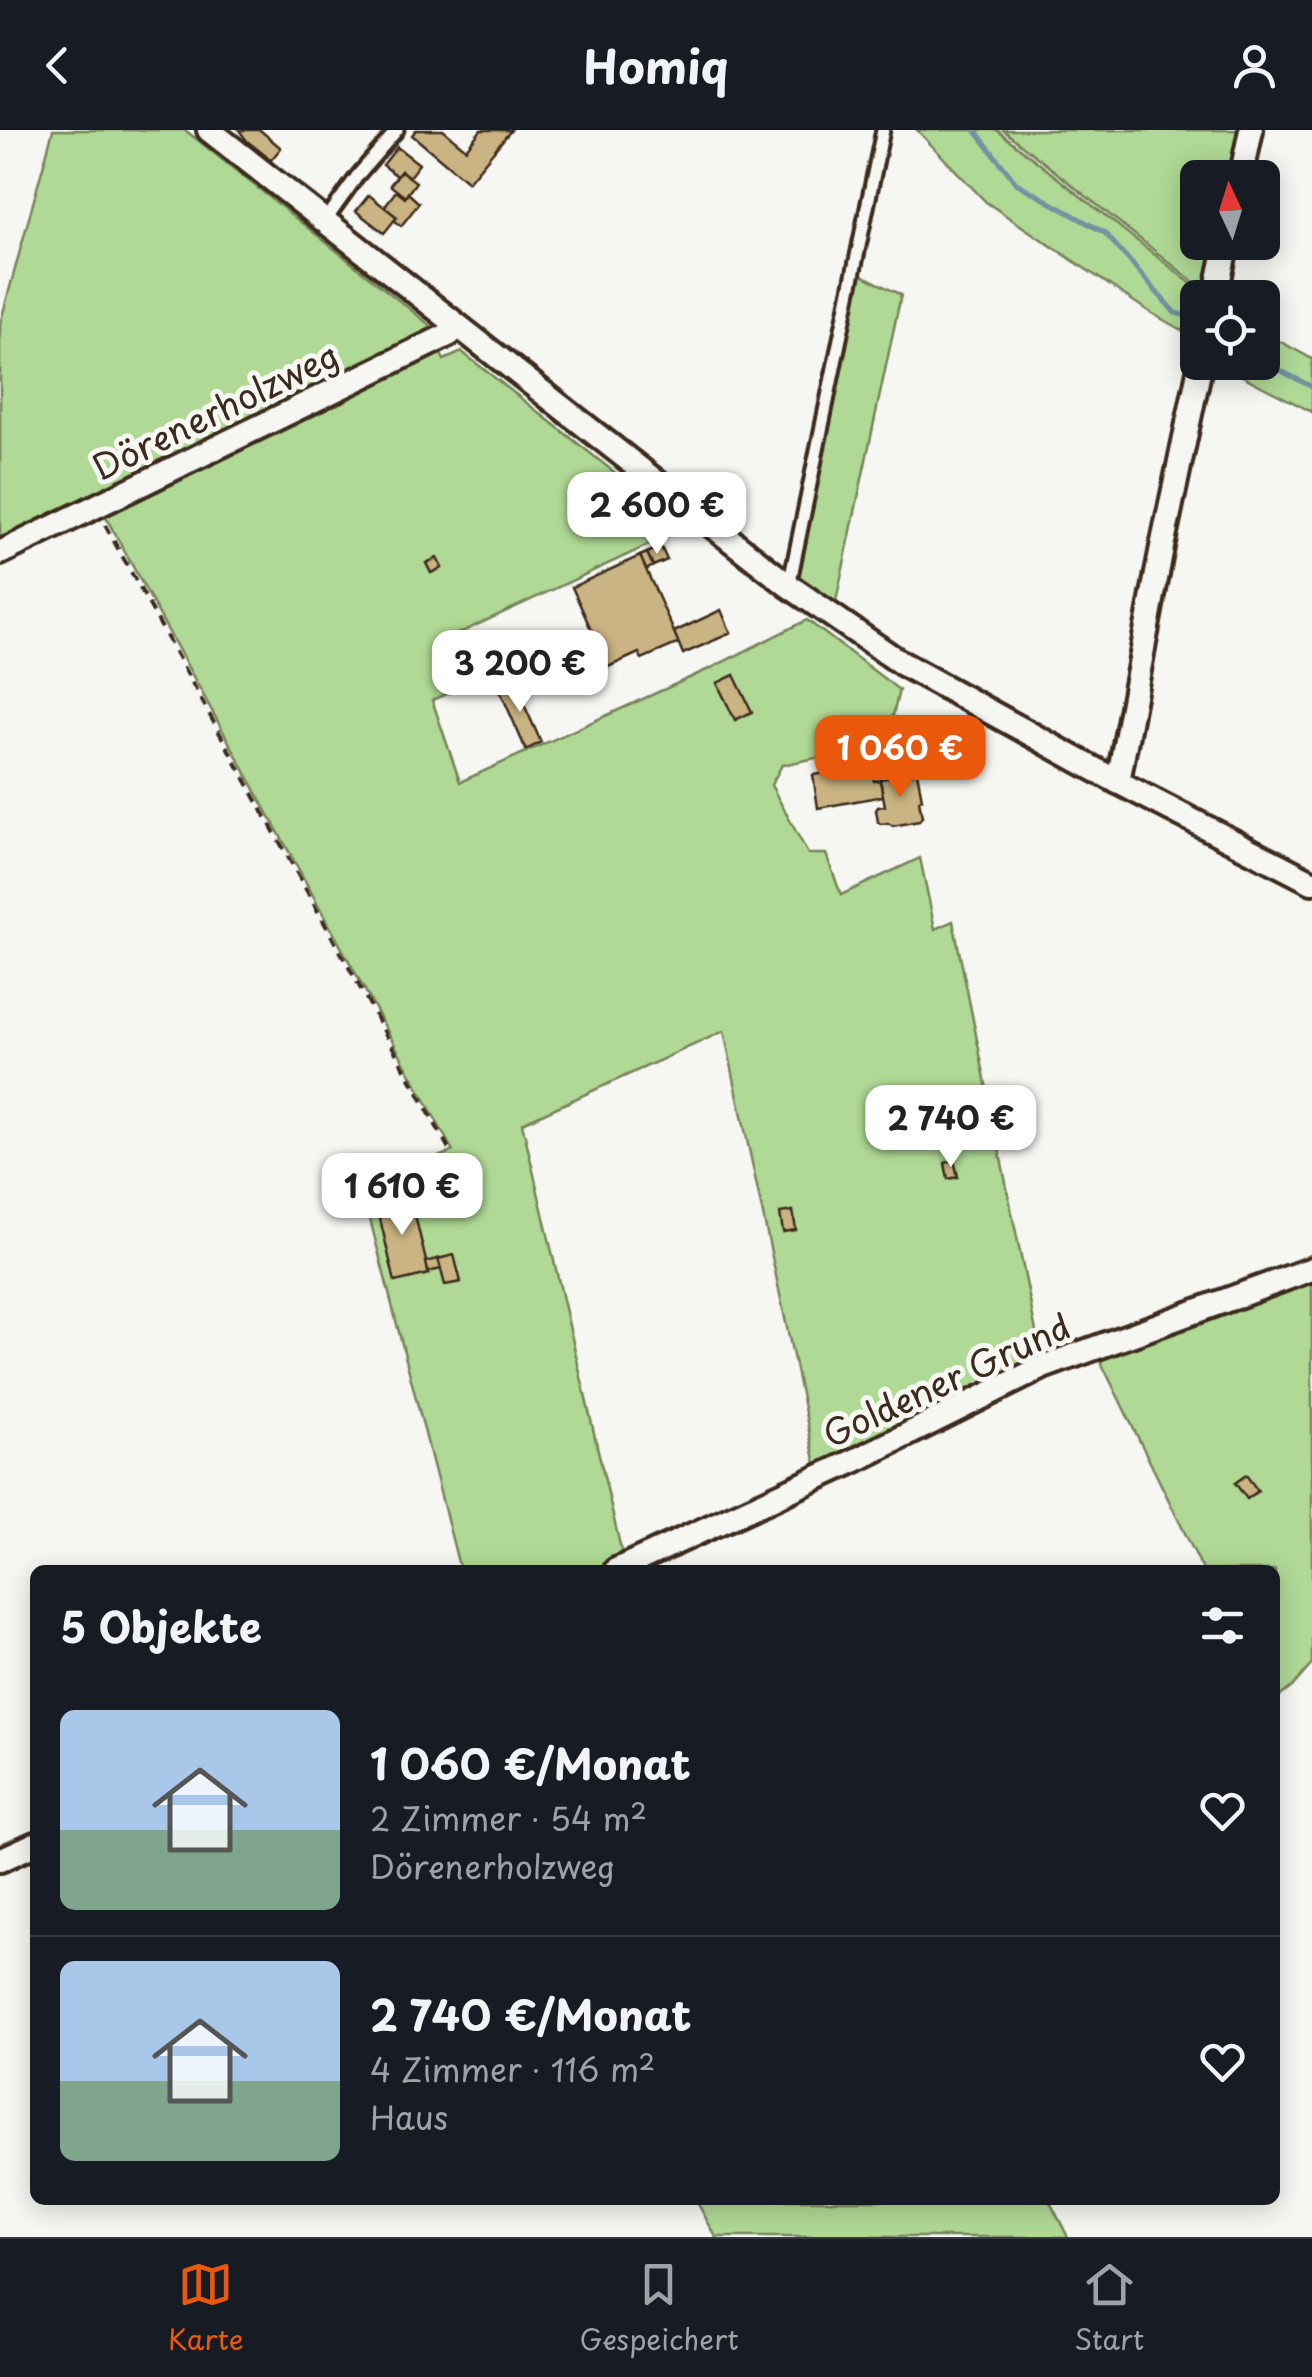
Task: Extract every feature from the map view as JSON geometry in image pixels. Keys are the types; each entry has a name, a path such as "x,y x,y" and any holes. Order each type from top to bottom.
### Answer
{"street":[{"path":"210,130 789,586 901,663 1312,882"},
{"path":"1245,160 1252,130"},
{"name":"Dörenerholzweg","path":"0,553 450,334 456,326"},
{"path":"1118,782 1198,380"},
{"name":"Goldener Grund","path":"627,1565 854,1461 1043,1367 1312,1268"},
{"path":"0,1860 30,1846"}],"lane":[{"path":"325,221 397,130"},
{"path":"789,586 882,130"}],"path":[{"path":"96,507 449,1149"}],"green space":[{"path":"53,130 185,130 441,334 0,544 0,324"},
{"path":"917,130 997,130 1187,280 1180,280 1180,329 1148,311 986,202"},
{"path":"1003,130 1239,130 1232,160 1180,160 1180,260 1210,260 1206,280 1191,280"},
{"path":"858,273 901,295 834,611 790,581"},
{"path":"1280,341 1312,359 1312,412 1250,380 1280,380"},
{"path":"439,350 444,360 462,352 685,528 438,643 461,688 432,700 460,782 807,620 899,690 889,733 869,747 782,765 771,785 808,854 826,854 841,895 920,858 935,929 953,921 1042,1361 817,1469 724,1031 522,1123 623,1558 609,1565 459,1565 362,1188 453,1151 103,512"},
{"path":"1312,1282 1312,1664 1280,1696 1280,1565 1201,1565 1100,1360"},
{"path":"699,2205 1052,2205 1068,2237 716,2237"}],"building":[{"path":"239,130 260,130 281,148 271,160"},
{"path":"416,130 443,130 466,149 481,130 511,130 468,182 412,135"},
{"path":"397,147 419,164 409,177 401,171 397,176 383,165"},
{"path":"401,171 416,182 405,197 390,185"},
{"path":"396,191 405,198 408,193 419,203 401,226 394,220 397,217 384,207"},
{"path":"369,195 397,217 384,233 356,211"},
{"path":"661,547 667,560 653,566 647,553"},
{"path":"647,553 653,566 646,570 640,556"},
{"path":"640,556 679,643 642,659 639,653 608,667 572,587"},
{"path":"437,558 442,568 431,573 426,563"},
{"path":"721,610 731,633 683,654 674,632"},
{"path":"530,632 539,652 513,664 504,644"},
{"path":"734,675 752,712 735,720 717,683"},
{"path":"513,680 541,742 526,750 498,686"},
{"path":"871,765 883,796 818,808 813,775"},
{"path":"917,772 922,799 919,821 893,826 878,822 876,810 885,806 880,779"},
{"path":"954,1160 958,1177 948,1179 945,1163"},
{"path":"410,1194 429,1274 395,1282 376,1202"},
{"path":"793,1211 796,1230 783,1232 780,1213"},
{"path":"454,1255 461,1282 445,1285 438,1259"},
{"path":"438,1259 441,1269 428,1272 426,1262"},
{"path":"1246,1475 1258,1491 1247,1499 1235,1483"}],"waterway":[{"path":"975,130 1016,183 1105,233 1180,314"},
{"path":"1280,370 1312,387"}]}
